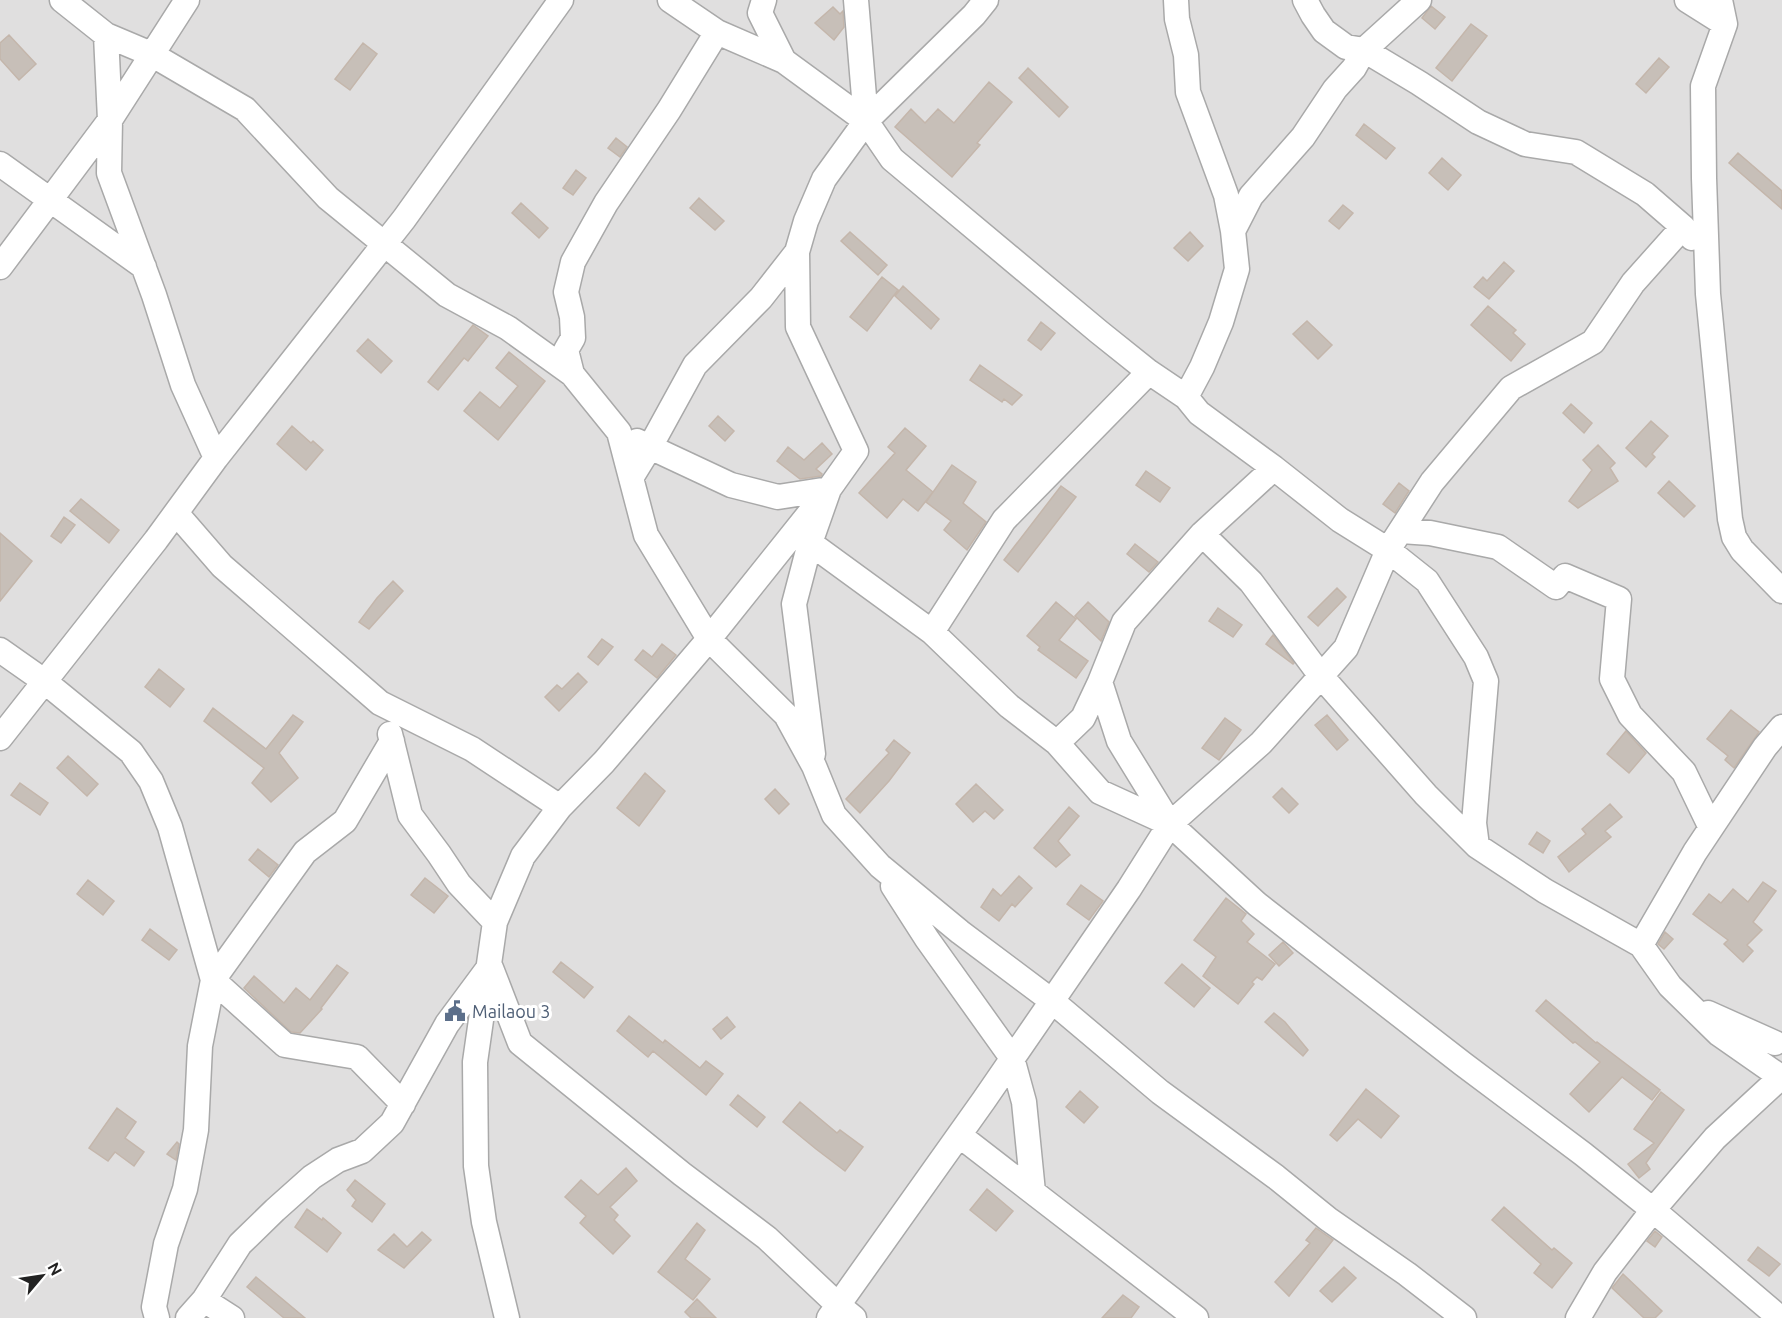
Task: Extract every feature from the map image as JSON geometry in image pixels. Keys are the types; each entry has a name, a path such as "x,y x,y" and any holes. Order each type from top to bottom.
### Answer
{"street":[{"path":"62,0 106,35 151,54 245,109 328,198 447,294 508,328 572,374 619,432 646,535 709,639 786,715 814,766 834,815 880,866 960,932 1052,1001 1160,1092 1464,1318"},
{"path":"0,267 110,120 187,0"},
{"path":"0,738 404,219 561,0"},
{"path":"670,0 717,32 784,61 866,121 892,159 1149,372 1186,397 1199,413 1340,520 1395,540 1430,533 1498,547 1556,587 1565,576 1619,599 1612,679 1630,715 1684,772 1711,828"},
{"path":"764,0 759,13 784,61"},
{"path":"856,0 866,121"},
{"path":"511,1314 484,1222 476,1166 475,1062 495,922 523,856 560,807 604,762 709,639 829,489 856,451 798,327 797,252 824,179 866,121 974,15 986,0"},
{"path":"1176,0 1177,19 1186,55 1188,92 1226,195 1237,269 1221,322 1203,367 1186,397"},
{"path":"1305,0 1324,31 1346,47 1364,50 1478,122 1525,144 1576,152 1645,194 1683,227 1707,254"},
{"path":"1233,231 1251,196 1303,136 1335,88 1354,68 1364,50 1419,0"},
{"path":"1687,0 1725,24"},
{"path":"1720,0 1725,24 1703,86 1704,178 1708,294 1730,519 1734,537 1742,550 1782,591"},
{"path":"572,374 566,350 573,338 572,316 566,292 573,262 606,203 669,110 717,32"},
{"path":"106,35 110,120 109,173 144,267 183,385 216,458"},
{"path":"0,164 144,267"},
{"path":"490,966 520,1043 682,1174 767,1238 840,1314 959,1135 1129,889 1170,824 1261,743 1346,648 1395,540 1432,482 1511,388 1593,342 1633,283 1683,227"},
{"path":"632,478 695,364 761,298 797,252"},
{"path":"932,632 1004,520 1149,372"},
{"path":"619,432 731,485 778,498 829,489"},
{"path":"1057,743 1083,718 1124,621 1202,534 1274,468"},
{"path":"814,766 794,604 810,543 829,489"},
{"path":"176,513 222,566 380,703 472,749 560,807"},
{"path":"1202,534 1251,582 1321,676 1426,795 1477,846 1545,891 1641,945 1670,986 1719,1034 1782,1077"},
{"path":"1395,540 1427,581 1476,657 1486,681 1474,823 1477,846"},
{"path":"810,543 932,632 1009,706 1057,743 1100,792 1170,824"},
{"path":"0,650 44,681 131,752 151,781 170,828 213,980 285,1045 357,1057 403,1104"},
{"path":"1100,682 1119,741 1170,824 1257,904 1463,1065 1583,1154 1780,1318"},
{"path":"380,703 410,814 459,884 495,922"},
{"path":"1641,945 1695,852 1765,747 1782,727"},
{"path":"157,1318 154,1307 166,1244 185,1189 196,1130 200,1046 213,980 305,852 345,821 392,741"},
{"path":"880,866 927,939 1012,1058 1024,1102 1033,1192"},
{"path":"188,1318 204,1300 240,1244 312,1177 338,1160 362,1151 392,1123 447,1024 490,966"},
{"path":"1689,1004 1778,1040 1782,1077"},
{"path":"1578,1318 1605,1272 1653,1210 1715,1138 1782,1077"},
{"path":"959,1135 1196,1318"},
{"path":"204,1300 232,1318"}],"shaded area":[{"path":"0,0 1782,0 1782,1318 0,1318"}],"building":[{"path":"1431,6 1445,17 1435,29 1422,18"},
{"path":"833,7 840,14 843,11 844,27 834,40 815,23"},
{"path":"1471,24 1487,36 1452,81 1436,68"},
{"path":"9,35 36,64 19,80 0,59 0,43"},
{"path":"363,43 377,54 350,90 335,79"},
{"path":"1659,58 1669,67 1646,93 1636,84"},
{"path":"1028,68 1068,107 1059,117 1019,78"},
{"path":"989,82 1012,102 977,143 980,145 952,177 895,127 911,109 925,123 938,109 954,123"},
{"path":"1364,124 1395,148 1386,159 1356,135"},
{"path":"616,138 627,147 620,157 608,148"},
{"path":"1738,153 1782,191 1782,209 1729,163"},
{"path":"1442,158 1461,175 1448,190 1429,173"},
{"path":"576,170 586,178 573,195 563,188"},
{"path":"699,198 724,221 715,230 690,208"},
{"path":"521,203 548,228 539,238 512,213"},
{"path":"1343,205 1353,213 1339,229 1329,221"},
{"path":"850,232 887,265 878,275 841,241"},
{"path":"1190,232 1203,246 1188,261 1174,248"},
{"path":"1504,262 1514,271 1489,299 1474,287 1483,277 1487,281"},
{"path":"882,277 898,290 867,331 850,317"},
{"path":"903,286 939,319 931,329 895,296"},
{"path":"1488,306 1516,330 1513,333 1525,344 1511,361 1471,325"},
{"path":"1307,321 1332,345 1318,359 1293,334"},
{"path":"1041,322 1055,333 1041,350 1028,340"},
{"path":"473,325 488,336 468,361 464,358 438,390 428,382"},
{"path":"368,339 392,361 381,373 357,351"},
{"path":"509,352 545,381 498,440 464,411 480,392 500,408 518,386 496,368"},
{"path":"980,365 1022,395 1012,405 1004,399 1002,402 970,380"},
{"path":"1571,404 1592,423 1584,433 1563,413"},
{"path":"718,416 734,431 725,441 709,426"},
{"path":"1651,421 1668,436 1652,454 1655,457 1646,467 1626,448"},
{"path":"292,426 311,443 313,441 323,450 306,470 277,444"},
{"path":"905,428 926,446 906,470 933,492 918,511 903,499 887,518 859,493 895,453 888,447"},
{"path":"822,443 832,454 816,469 822,474 821,476 800,479 777,461 788,447 804,460"},
{"path":"1598,445 1615,463 1610,468 1618,481 1578,508 1569,501 1592,470 1583,460"},
{"path":"952,465 976,482 963,503 986,522 967,550 944,530 951,521 926,502"},
{"path":"1146,471 1170,488 1160,502 1136,485"},
{"path":"1669,481 1695,506 1684,517 1658,493"},
{"path":"1399,483 1409,491 1395,513 1383,504"},
{"path":"1061,486 1076,497 1018,572 1004,560"},
{"path":"81,499 119,530 109,543 70,511"},
{"path":"64,517 75,525 61,543 51,536"},
{"path":"0,533 32,561 0,601"},
{"path":"1135,544 1158,562 1149,572 1127,554"},
{"path":"393,581 403,591 369,629 359,622"},
{"path":"1337,588 1346,597 1318,626 1308,617"},
{"path":"1056,602 1076,619 1059,640 1088,661 1076,678 1038,650 1040,647 1027,636"},
{"path":"1088,602 1109,622 1101,641 1075,616"},
{"path":"1218,608 1242,625 1233,637 1209,621"},
{"path":"1273,635 1294,663 1293,664 1266,644"},
{"path":"602,639 613,647 598,665 588,657"},
{"path":"662,644 676,655 657,678 635,660 643,650 652,657"},
{"path":"159,669 184,689 170,707 145,687"},
{"path":"578,673 587,682 559,711 545,697 557,685 562,689"},
{"path":"213,708 266,749 293,715 303,722 279,753 298,778 271,802 252,783 264,768 204,721"},
{"path":"1731,710 1759,732 1734,768 1725,760 1728,756 1707,739"},
{"path":"1327,715 1348,740 1337,750 1315,725"},
{"path":"1225,718 1241,730 1219,760 1202,748"},
{"path":"1626,731 1646,753 1629,773 1607,754"},
{"path":"894,740 910,753 860,813 846,799 889,753 886,750"},
{"path":"68,756 98,784 87,796 57,768"},
{"path":"645,773 665,791 639,826 617,808"},
{"path":"20,783 48,803 40,815 11,795"},
{"path":"976,784 1003,810 994,819 985,811 973,822 956,804"},
{"path":"1282,788 1298,804 1289,813 1273,797"},
{"path":"775,789 789,804 779,814 765,799"},
{"path":"1610,804 1622,817 1605,831 1611,837 1569,872 1558,857 1586,834 1582,829"},
{"path":"1069,807 1079,816 1058,841 1070,855 1056,867 1034,848"},
{"path":"1537,832 1550,841 1543,853 1529,844"},
{"path":"258,849 278,865 269,877 249,860"},
{"path":"1019,876 1032,888 1015,907 1012,904 999,921 981,907 993,889 1001,896"},
{"path":"425,878 448,896 434,913 411,895"},
{"path":"88,880 114,901 103,915 77,894"},
{"path":"1763,882 1776,891 1753,922 1762,930 1747,945 1753,951 1743,962 1724,944 1728,940 1693,914 1709,894 1721,903 1733,889 1748,902"},
{"path":"1081,885 1103,901 1089,920 1067,904"},
{"path":"1226,898 1246,914 1241,921 1254,934 1247,942 1275,964 1262,980 1257,977 1252,982 1254,984 1238,1004 1203,976 1216,957 1194,940"},
{"path":"150,929 177,950 169,960 142,940"},
{"path":"1665,932 1673,939 1664,949 1658,944"},
{"path":"1283,942 1293,953 1279,966 1269,955"},
{"path":"561,962 593,987 584,998 553,972"},
{"path":"1182,964 1210,988 1194,1007 1165,983"},
{"path":"337,965 348,973 322,1009 300,1033 291,1032 244,988 254,976 284,1003 296,988 310,1000"},
{"path":"1546,1000 1596,1043 1660,1090 1652,1100 1622,1077 1589,1112 1570,1094 1600,1062 1575,1042 1573,1043 1536,1011"},
{"path":"1274,1013 1285,1022 1308,1050 1303,1056 1265,1022"},
{"path":"629,1016 663,1043 665,1040 700,1068 706,1061 723,1074 706,1095 653,1051 648,1057 617,1031"},
{"path":"727,1017 735,1027 721,1039 713,1029"},
{"path":"1366,1089 1399,1116 1381,1138 1358,1119 1337,1141 1330,1135"},
{"path":"1080,1091 1098,1107 1084,1123 1066,1107"},
{"path":"1661,1092 1684,1110 1646,1163 1650,1169 1639,1178 1628,1164 1654,1143 1634,1129"},
{"path":"738,1095 765,1117 757,1127 730,1105"},
{"path":"800,1102 837,1133 840,1130 863,1147 845,1171 783,1122"},
{"path":"117,1108 136,1122 125,1138 144,1152 134,1166 115,1152 108,1161 89,1148"},
{"path":"177,1142 179,1144 176,1160 167,1154"},
{"path":"626,1168 637,1181 610,1207 618,1215 614,1220 630,1236 613,1254 580,1223 586,1216 565,1197 581,1180 598,1195"},
{"path":"355,1180 385,1204 372,1222 352,1206 356,1200 347,1190"},
{"path":"987,1189 1013,1211 996,1231 970,1210"},
{"path":"1504,1207 1552,1250 1554,1248 1572,1263 1552,1288 1534,1273 1541,1264 1492,1220"},
{"path":"307,1209 322,1220 323,1218 341,1233 327,1252 295,1227"},
{"path":"697,1223 705,1230 685,1259 710,1279 693,1300 658,1272"},
{"path":"1316,1228 1333,1240 1289,1296 1275,1282 1310,1243 1306,1240"},
{"path":"1655,1231 1662,1237 1655,1247 1647,1241"},
{"path":"422,1232 431,1240 404,1268 378,1250 394,1234 407,1247"},
{"path":"1758,1247 1780,1264 1769,1276 1748,1260"},
{"path":"1344,1267 1356,1278 1332,1302 1320,1291"},
{"path":"1623,1274 1662,1311 1655,1318 1644,1318 1612,1288"},
{"path":"256,1277 305,1318 284,1318 247,1287"},
{"path":"1123,1295 1139,1307 1131,1318 1102,1318"},
{"path":"697,1299 716,1318 691,1318 685,1312"}],"place":[{"name":"Mailaou 3","path":"455,1011"}]}
